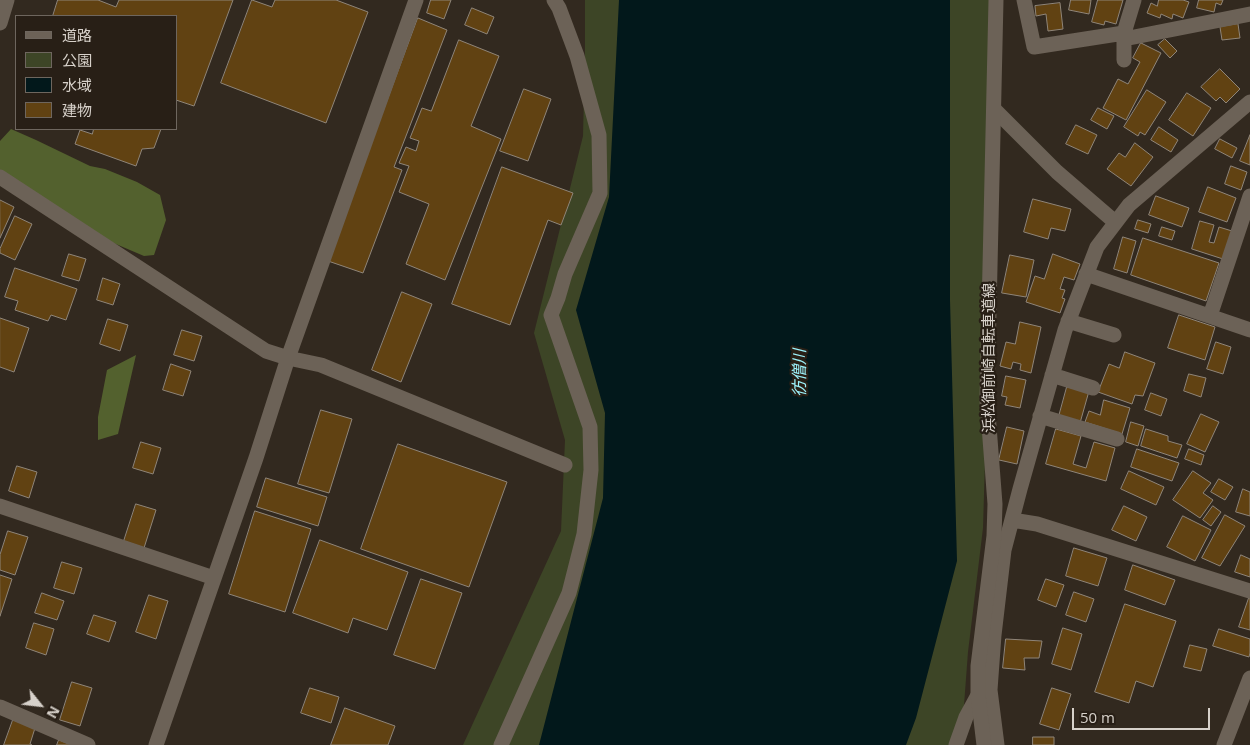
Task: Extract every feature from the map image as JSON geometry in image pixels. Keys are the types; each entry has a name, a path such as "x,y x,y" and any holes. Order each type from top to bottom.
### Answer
{"street":[{"path":"0,22 7,0"},
{"path":"156,745 256,458 288,358 416,0"},
{"path":"501,745 570,592 584,534 591,470 590,427 551,315 565,274 600,193 599,135 577,56 559,8 554,0"},
{"name":"浜松御前崎自転車道線","path":"984,745 984,693 978,666 994,536 995,504 987,400 996,0"},
{"path":"1024,0 1034,47 1124,36 1250,14"},
{"path":"1124,60 1124,36 1134,0"},
{"path":"997,745 984,693 994,635 1004,550 1068,321 1086,274 1097,247 1129,205 1250,102"},
{"path":"995,110 1057,172 1115,222"},
{"path":"0,176 266,352 321,365 565,465"},
{"path":"1210,316 1250,196"},
{"path":"1086,274 1250,330"},
{"path":"1068,321 1114,335"},
{"path":"1052,375 1093,388"},
{"path":"1040,416 1117,439"},
{"path":"0,506 214,578"},
{"path":"1012,520 1038,524 1250,591"},
{"path":"1224,745 1250,678"},
{"path":"956,745 966,717 984,693"},
{"path":"0,707 88,745"}],"green space":[{"path":"585,0 632,0 615,434 582,618 548,745 463,745 561,531 565,440 534,333 583,136"},
{"path":"949,0 999,0 983,528 968,652 961,745 900,745"},
{"path":"11,129 90,166 105,169 137,182 160,195 166,220 154,255 144,256 97,236 0,177 0,141"},
{"path":"136,355 118,434 98,440 98,417 107,370"}],"water":[{"name":"彷僧川","path":"619,0 950,0 950,300 957,561 916,718 906,745 539,745 603,498 605,413 576,310 609,197"}],"building":[{"path":"58,0 98,0 116,7 119,0 233,0 194,106 178,101 178,15 53,15"},
{"path":"252,0 272,7 275,0 336,0 368,12 326,123 221,83"},
{"path":"431,0 451,0 444,19 427,13"},
{"path":"1071,0 1091,0 1089,14 1069,10"},
{"path":"1098,0 1123,0 1116,24 1105,21 1104,25 1092,22"},
{"path":"1159,0 1183,0 1189,2 1183,18 1173,14 1172,19 1161,14 1160,18 1147,13 1151,3 1157,6"},
{"path":"1199,0 1223,0 1221,5 1216,3 1214,12 1197,8"},
{"path":"1060,3 1063,29 1048,31 1046,14 1036,16 1035,6"},
{"path":"472,8 494,17 487,34 465,25"},
{"path":"418,18 447,30 394,167 402,170 363,273 328,261"},
{"path":"1238,24 1240,38 1222,40 1220,27"},
{"path":"1165,39 1177,51 1170,58 1158,45"},
{"path":"459,40 499,56 471,126 501,139 445,280 406,264 429,204 399,192 409,166 399,163 406,147 416,151 419,141 410,138 422,108 431,111"},
{"path":"1141,43 1161,53 1126,120 1103,108 1118,79 1128,84 1140,62 1133,58"},
{"path":"1220,69 1240,89 1226,103 1220,97 1216,101 1201,87"},
{"path":"524,89 551,99 528,161 500,151"},
{"path":"1147,90 1166,102 1145,135 1140,132 1138,136 1124,127"},
{"path":"1187,93 1211,108 1193,136 1169,120"},
{"path":"1098,108 1114,116 1107,129 1091,120"},
{"path":"1076,125 1097,135 1088,154 1066,144"},
{"path":"1159,127 1178,140 1171,152 1151,140"},
{"path":"80,130 92,134 94,130 161,130 154,148 142,149 136,166 75,144"},
{"path":"1250,135 1250,165 1240,161"},
{"path":"1220,139 1237,148 1232,158 1215,149"},
{"path":"1135,143 1153,157 1131,186 1107,169 1119,153 1125,157"},
{"path":"1231,166 1247,172 1241,190 1225,184"},
{"path":"502,167 573,193 561,225 548,220 510,325 452,304"},
{"path":"1208,187 1236,198 1227,222 1199,212"},
{"path":"1156,196 1189,208 1182,227 1149,215"},
{"path":"1033,199 1071,209 1065,231 1051,228 1048,239 1024,232"},
{"path":"0,200 14,207 0,238"},
{"path":"15,216 32,224 15,260 0,253 0,249"},
{"path":"1138,220 1151,224 1148,233 1135,229"},
{"path":"1200,221 1214,225 1209,242 1214,243 1219,227 1232,231 1223,259 1192,249"},
{"path":"1162,227 1175,231 1172,240 1159,236"},
{"path":"1123,237 1136,241 1127,273 1114,269"},
{"path":"1143,238 1219,263 1206,301 1131,275"},
{"path":"69,254 86,259 79,281 62,276"},
{"path":"1053,254 1080,264 1074,280 1064,277 1060,289 1065,290 1062,298 1065,299 1060,313 1026,302 1035,276 1044,279"},
{"path":"1010,255 1034,260 1026,297 1002,293"},
{"path":"15,268 77,289 66,320 51,315 48,321 15,310 18,301 5,297"},
{"path":"103,278 120,284 113,305 97,300"},
{"path":"402,292 432,304 401,382 372,370"},
{"path":"1179,315 1215,327 1205,360 1168,348"},
{"path":"0,318 29,328 14,372 0,367"},
{"path":"108,319 128,325 120,351 100,344"},
{"path":"1020,322 1041,327 1031,373 1020,370 1021,364 1013,362 1011,369 1000,366 1006,342 1015,344"},
{"path":"182,330 202,336 194,361 174,355"},
{"path":"1216,342 1231,347 1223,374 1207,369"},
{"path":"1125,352 1155,363 1143,396 1135,395 1132,404 1098,392 1109,364 1119,368"},
{"path":"171,364 191,371 183,396 163,390"},
{"path":"1189,374 1206,378 1201,397 1184,391"},
{"path":"1006,376 1026,380 1020,408 1005,405 1007,397 1002,396"},
{"path":"1067,387 1089,391 1080,423 1058,420"},
{"path":"1151,393 1167,399 1161,416 1145,410"},
{"path":"1104,400 1130,408 1122,434 1085,422 1089,411 1100,415"},
{"path":"321,410 352,419 329,493 298,484"},
{"path":"1201,414 1219,422 1205,452 1187,444"},
{"path":"1131,422 1144,426 1138,446 1126,442"},
{"path":"1007,427 1024,431 1017,464 999,460"},
{"path":"1056,429 1081,436 1073,464 1086,468 1094,442 1115,448 1106,481 1046,464"},
{"path":"1146,429 1168,436 1168,441 1182,445 1177,458 1141,446"},
{"path":"141,442 161,448 153,474 133,468"},
{"path":"398,444 507,482 469,587 361,549"},
{"path":"1137,449 1179,463 1172,481 1131,467"},
{"path":"1189,449 1204,455 1201,465 1185,459"},
{"path":"17,466 37,472 29,498 9,491"},
{"path":"1129,471 1164,487 1156,505 1121,489"},
{"path":"1193,471 1211,483 1203,493 1213,500 1200,518 1173,500"},
{"path":"266,478 327,497 318,526 257,507"},
{"path":"1219,479 1233,487 1225,500 1211,492"},
{"path":"1243,489 1250,492 1250,516 1236,512"},
{"path":"136,504 156,510 144,548 124,541"},
{"path":"1124,506 1147,517 1136,541 1112,530"},
{"path":"1213,506 1221,512 1211,526 1203,520"},
{"path":"255,511 311,529 285,612 229,594"},
{"path":"1225,515 1245,526 1220,566 1202,558"},
{"path":"1183,516 1211,530 1195,561 1167,547"},
{"path":"8,531 28,537 15,575 0,570 0,555"},
{"path":"320,540 408,572 387,630 353,618 348,633 293,613"},
{"path":"1074,548 1107,558 1098,586 1066,576"},
{"path":"1241,555 1250,559 1250,577 1235,572"},
{"path":"62,562 82,568 74,594 54,588"},
{"path":"1133,565 1175,580 1165,605 1125,590"},
{"path":"0,575 12,579 0,616"},
{"path":"421,579 462,593 435,669 394,655"},
{"path":"1046,579 1064,585 1056,607 1038,600"},
{"path":"1074,592 1094,599 1086,622 1066,615"},
{"path":"42,593 64,601 57,620 35,613"},
{"path":"149,595 168,601 156,639 136,632"},
{"path":"1250,598 1250,630 1239,627"},
{"path":"1125,604 1176,621 1153,687 1136,681 1129,703 1095,692"},
{"path":"94,615 116,622 109,642 87,634"},
{"path":"34,623 54,629 46,655 26,648"},
{"path":"1063,628 1082,634 1071,670 1052,664"},
{"path":"1219,629 1250,639 1249,657 1213,646"},
{"path":"1006,639 1042,641 1039,658 1024,658 1025,670 1003,668"},
{"path":"1190,645 1207,649 1201,671 1184,667"},
{"path":"72,682 92,688 80,726 60,720"},
{"path":"310,688 339,697 331,723 301,713"},
{"path":"1052,688 1071,694 1059,730 1040,724"},
{"path":"345,708 395,726 388,745 331,745"},
{"path":"13,720 35,728 30,744 32,745 4,745"},
{"path":"1033,737 1054,737 1054,745 1033,745"},
{"path":"59,740 72,745 57,745"}]}
